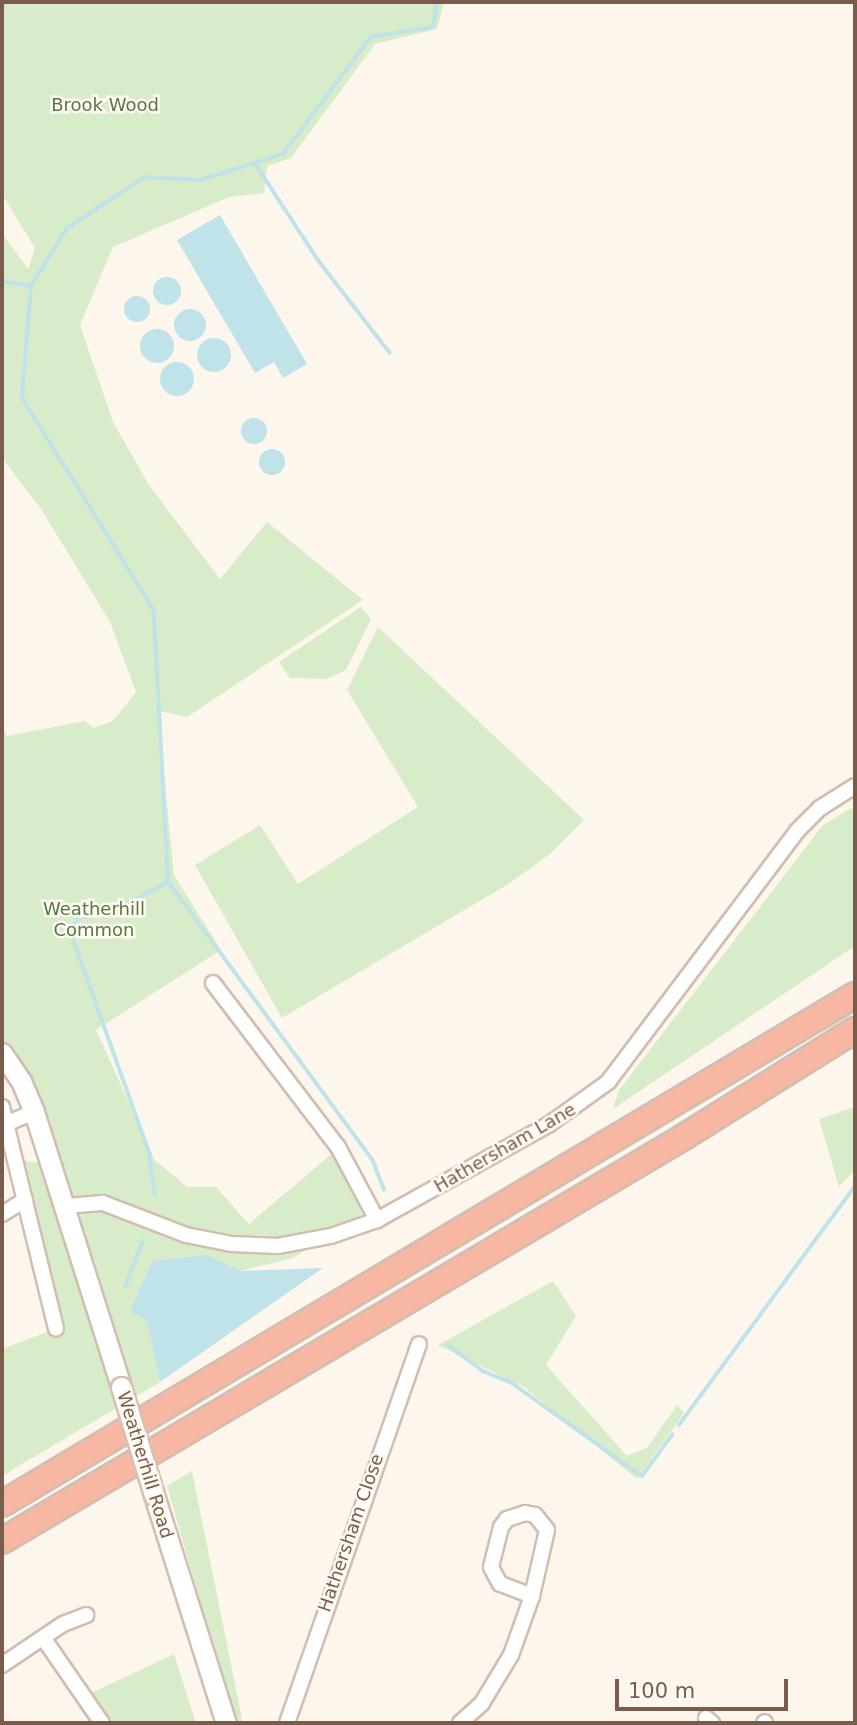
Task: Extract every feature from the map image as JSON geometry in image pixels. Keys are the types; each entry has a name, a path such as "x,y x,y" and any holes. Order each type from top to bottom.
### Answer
{"highway":[{"path":"2,1504 855,995"},
{"path":"2,1541 682,1138 855,1030"}],"street":[{"name":"Hathersham Lane","path":"67,1206 103,1203 186,1235 243,1245 278,1246 318,1239 377,1220 548,1125 608,1082 797,831 820,808 855,786"},
{"path":"213,983 338,1147 377,1220"},
{"name":"Weatherhill Road","path":"2,1054 21,1081 67,1206 226,1723"},
{"path":"2,1107 56,1329"},
{"path":"8,1123 34,1112"},
{"path":"2,1214 25,1200"},
{"name":"Hathersham Close","path":"287,1723 419,1344"},
{"path":"460,1723 482,1703 511,1655 532,1596 547,1530 535,1515 515,1514 501,1527 491,1567 500,1584 532,1596"},
{"path":"2,1665 86,1615"},
{"path":"44,1639 102,1723"}],"green space":[{"path":"2,2 444,2 437,29 375,44 291,158 267,166 264,193 229,197 113,247 80,325 113,422 149,485 220,579 267,522 363,600 187,717 159,711 157,686 157,704 174,875 221,950 96,1030 155,1160 187,1187 216,1187 249,1224 334,1152 362,1214 293,1258 240,1271 207,1255 147,1321 160,1382 2,1476 2,1349 55,1329 18,1160 51,1164 2,1053 2,727 7,736 85,721 93,728 113,721 136,692 110,622 41,509 2,458 2,233 28,269 35,248 2,194"},
{"path":"361,607 371,619 346,670 327,679 290,678 279,662"},
{"path":"378,627 584,820 551,853 510,883 282,1018 195,865 260,825 298,884 418,807 347,690"},
{"path":"855,806 855,946 613,1109 619,1090 823,825"},
{"path":"855,1107 855,1170 839,1187 819,1119"},
{"path":"553,1281 576,1316 546,1365 627,1456 647,1448 677,1405 684,1413 637,1479 524,1387 438,1345"},
{"path":"192,1471 242,1723 235,1723 167,1486"},
{"path":"174,1654 196,1723 112,1723 91,1693"}],"water":[{"path":"220,215 307,364 283,378 274,362 255,373 177,240"},
{"path":"167,277 177,281 181,291 177,301 167,305 157,301 153,291 157,281"},
{"path":"137,296 146,300 150,309 146,318 137,322 128,318 124,309 128,300"},
{"path":"190,309 202,313 206,325 202,337 190,341 178,337 174,325 178,313"},
{"path":"157,329 169,334 174,346 169,358 157,363 145,358 140,346 145,334"},
{"path":"214,338 226,343 231,355 226,367 214,372 202,367 197,355 202,343"},
{"path":"177,362 189,367 194,379 189,391 177,396 165,391 160,379 165,367"},
{"path":"254,418 263,422 267,431 263,440 254,444 245,440 241,431 245,422"},
{"path":"272,449 281,453 285,462 281,471 272,475 263,471 259,462 263,453"},
{"path":"207,1255 240,1271 323,1268 160,1382 147,1321 130,1312 152,1261"}],"waterway":[{"path":"384,1190 373,1161 168,882 154,611 22,398 31,286 67,228 144,177 200,180 283,154 371,37 433,27 437,2"},
{"path":"255,163 319,261 390,353"},
{"path":"2,281 31,286"},
{"path":"155,1195 149,1153 71,934 77,919 128,903 168,882"},
{"path":"679,1425 854,1188"},
{"path":"125,1287 143,1241"},
{"path":"448,1345 483,1371 512,1383 642,1476 672,1435"}],"park label":[{"name":"Brook Wood","path":"105,105"},
{"name":"Weatherhill Common","path":"94,920"}]}
